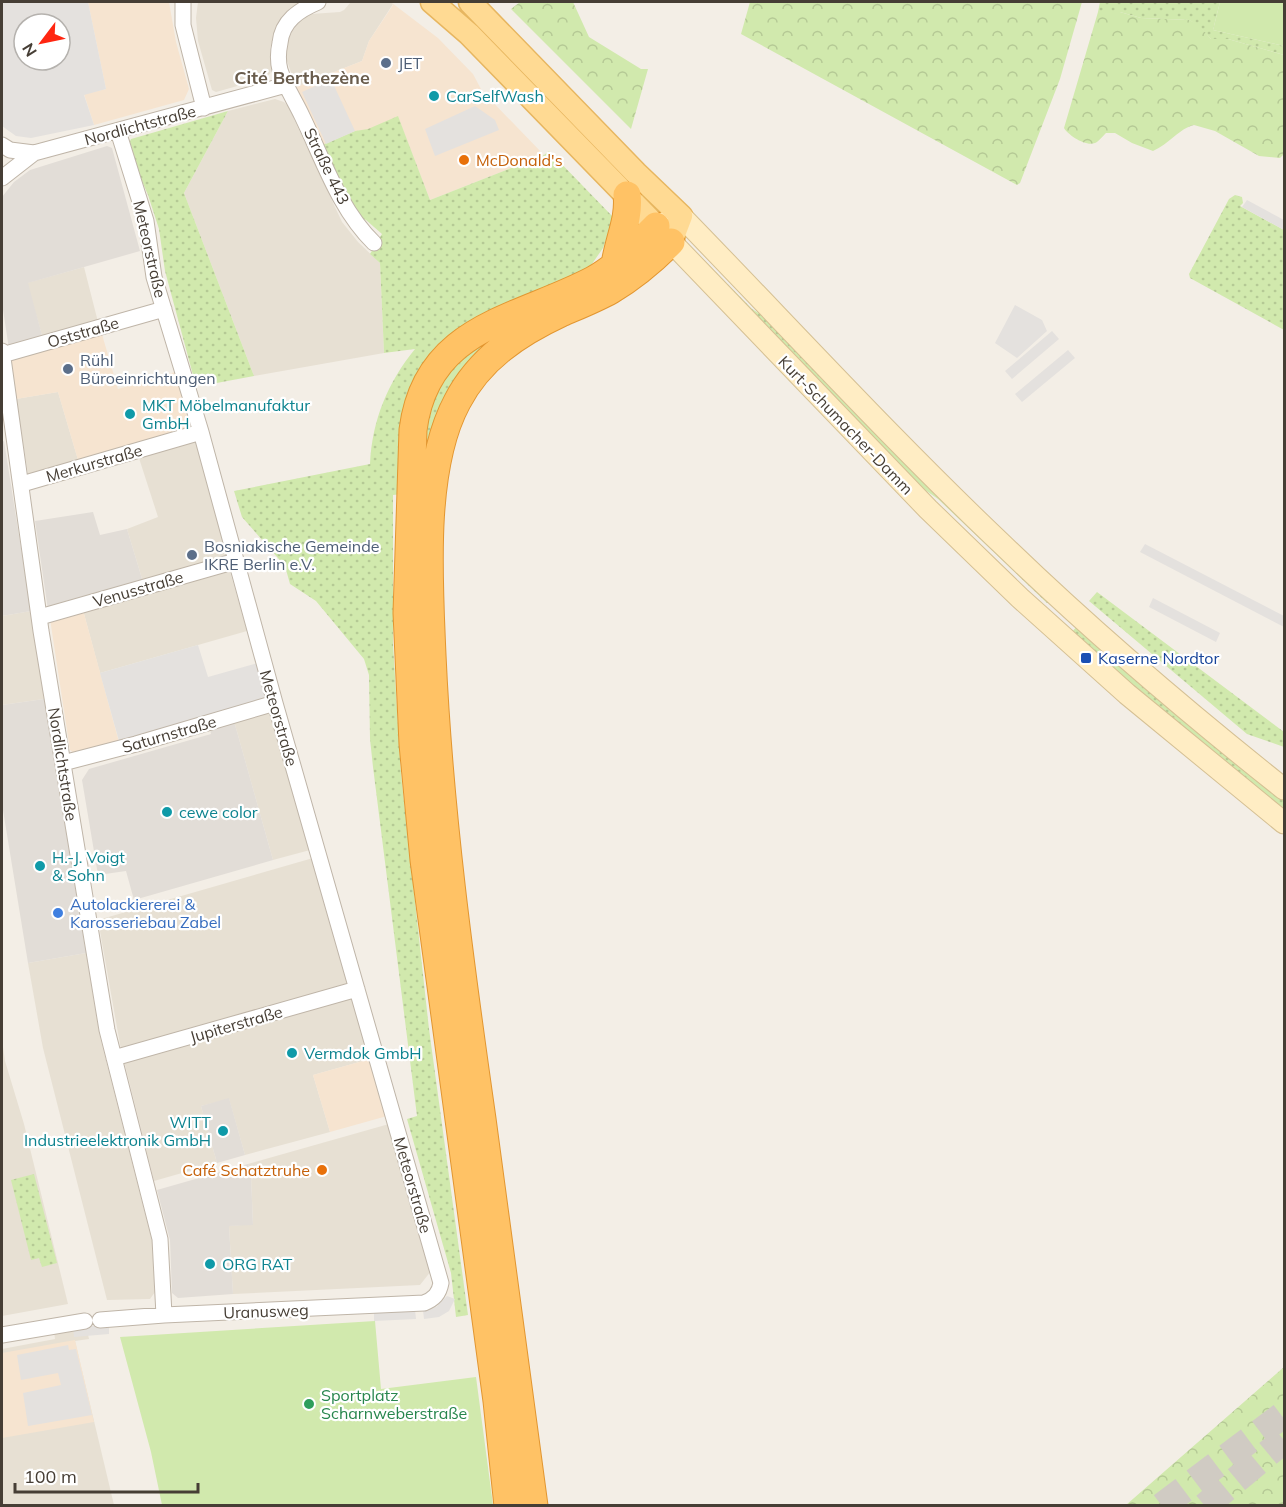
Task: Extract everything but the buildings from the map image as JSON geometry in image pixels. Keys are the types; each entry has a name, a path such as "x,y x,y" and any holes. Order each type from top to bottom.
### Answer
{"highway":[{"path":"615,265 626,218 627,195"},
{"path":"508,1506 495,1389 424,860 413,744 407,613 411,455 415,412 421,396 441,362 474,333 493,322 594,279 663,234"},
{"path":"534,1506 455,929 434,694 429,530 437,463 448,420 457,401 482,366 518,335 610,291 638,270 663,234"}],"main road":[{"name":"Kurt-Schumacher-Damm","path":"432,2 469,34 627,195 928,509 1051,627 1144,709 1284,823"},
{"name":"Kurt-Schumacher-Damm","path":"470,2 944,488 1069,607 1166,693 1284,789"},
{"path":"663,234 681,216"},
{"path":"1051,627 1069,607"}],"street":[{"path":"183,2 183,25 204,108"},
{"name":"Straße 443","path":"318,2 293,16 282,32 278,56 280,69 346,208 362,232 374,243"},
{"name":"Nordlichtstraße","path":"2,178 34,153 286,85"},
{"name":"Meteorstraße","path":"118,131 146,221 154,276 201,432 275,703 441,1283 440,1290 431,1300"},
{"path":"2,145 10,150 34,153"},
{"name":"Oststraße","path":"2,353 164,309"},
{"name":"Nordlichtstraße","path":"2,353 40,617 107,1030 160,1239 164,1315"},
{"name":"Merkurstraße","path":"22,484 201,432"},
{"name":"Venusstraße","path":"40,617 236,561"},
{"name":"Saturnstraße","path":"63,763 275,703"},
{"name":"Jupiterstraße","path":"114,1058 357,990"},
{"name":"Uranusweg","path":"2,1335 93,1320 405,1304 431,1300"}],"shaded area":[{"path":"2,2 88,2 106,89 84,95 94,125 31,138 16,136 2,126"},
{"path":"88,2 169,2 176,42 189,89 184,100 94,125 84,94 106,89"},
{"path":"198,2 304,2 280,21 275,30 270,49 272,67 270,74 259,80 216,92 212,90 198,41 196,18"},
{"path":"351,2 390,2 393,4 369,41 362,61 296,87 285,55 286,44 291,32 299,22 311,14 340,12"},
{"path":"392,3 438,38 473,74 482,91 544,155 430,200 398,117 368,130 355,131 322,145 296,87 362,61 369,41 393,5"},
{"path":"331,79 355,131 326,144 302,92"},
{"path":"275,99 288,106 342,222 358,242 380,263 384,353 254,376 184,193 228,111"},
{"path":"475,106 495,120 499,130 435,156 425,129"},
{"path":"107,146 112,148 140,251 28,283 43,339 9,349 2,303 2,197 14,182 30,170"},
{"path":"1247,200 1284,220 1284,230 1242,207"},
{"path":"84,267 98,322 43,339 27,283"},
{"path":"1015,305 1042,320 1047,331 1017,358 995,343"},
{"path":"101,331 118,389 175,372 191,430 78,460 58,392 16,399 10,357"},
{"path":"1052,331 1059,339 1012,379 1005,371"},
{"path":"1068,350 1075,358 1022,402 1015,394"},
{"path":"58,392 78,460 28,474 16,399"},
{"path":"195,439 228,559 143,582 127,529 158,517 138,455"},
{"path":"4,441 31,611 2,616 2,442"},
{"path":"93,512 100,535 127,529 143,582 48,610 35,521"},
{"path":"1145,544 1284,616 1284,627 1140,552"},
{"path":"229,568 247,631 100,673 83,610"},
{"path":"1153,598 1220,633 1216,642 1149,607"},
{"path":"83,610 119,742 75,754 70,750 50,619"},
{"path":"31,611 44,699 2,705 2,616"},
{"path":"198,645 208,677 258,663 266,693 263,700 119,741 100,673"},
{"path":"44,699 86,953 28,963 2,804 2,705"},
{"path":"266,712 273,716 310,850 273,860 234,721"},
{"path":"234,721 273,860 134,900 126,871 98,875 82,780 89,769 211,734 210,729"},
{"path":"313,858 350,986 121,1050 98,920"},
{"path":"86,953 100,1037 152,1241 155,1292 150,1299 107,1300 43,1048 28,963"},
{"path":"352,996 370,1059 313,1075 330,1132 245,1155 229,1099 201,1106 217,1163 154,1181 124,1061"},
{"path":"2,1040 5,1061 24,1124 68,1304 2,1316"},
{"path":"370,1059 387,1116 330,1132 313,1075"},
{"path":"229,1098 245,1155 217,1163 201,1106"},
{"path":"389,1124 431,1271 420,1285 233,1294 229,1226 253,1224 251,1176 248,1164"},
{"path":"248,1164 251,1176 253,1225 229,1226 233,1294 178,1298 172,1293 170,1240 157,1190"},
{"path":"447,1296 455,1299 449,1311 439,1317 424,1319 423,1310 436,1307"},
{"path":"415,1310 416,1319 374,1321 374,1312"},
{"path":"109,1324 109,1334 74,1337 73,1328"},
{"path":"86,1326 89,1339 75,1341 114,1505 2,1506 2,1349 55,1339 54,1331"},
{"path":"75,1340 94,1422 2,1438 2,1353"},
{"path":"68,1345 69,1350 76,1349 92,1415 28,1426 23,1393 61,1385 58,1373 21,1380 17,1355"}],"green space":[{"path":"520,2 573,2 589,37 641,69 648,69 631,129 511,9"},
{"path":"750,2 1082,2 1060,79 1020,183 1017,185 741,34"},
{"path":"1100,2 1220,2 1213,30 1284,46 1284,55 1228,39 1211,39 1198,25 1189,20 1141,18 1120,12 1098,12"},
{"path":"1220,2 1284,2 1284,46 1213,30"},
{"path":"1098,12 1120,12 1141,18 1189,20 1198,24 1211,39 1228,39 1284,55 1284,154 1280,158 1259,156 1215,131 1194,125 1184,129 1153,151 1115,133 1106,133 1091,144 1073,137 1064,128"},
{"path":"228,111 184,193 254,376 206,385 193,375 165,271 159,229 129,144 131,139"},
{"path":"398,116 430,200 549,151 614,218 603,248 583,277 453,338 403,494 393,495 393,644 401,774 429,1029 468,1315 456,1317 451,1273 407,1119 417,1116 373,767 369,675 364,659 316,601 290,584 285,566 242,517 234,491 370,464 374,432 383,402 389,388 415,349 384,353 380,263 370,254 382,234 366,220 356,216 322,145"},
{"path":"1235,195 1242,197 1243,203 1240,206 1284,230 1284,330 1190,278 1189,274 1229,199"},
{"path":"696,252 752,309 768,319 1051,603 1047,603 938,499 918,485 693,255"},
{"path":"499,326 423,465 418,442 439,378"},
{"path":"1097,592 1284,732 1284,747 1247,734 1089,601"},
{"path":"1078,625 1284,798 1284,810 1072,632"},
{"path":"34,1174 57,1263 42,1267 39,1258 31,1260 11,1180"},
{"name":"Sportplatz Scharnweberstraße","path":"375,1321 381,1389 476,1377 493,1505 162,1505 151,1452 120,1337"},
{"path":"1284,1367 1284,1505 1126,1505"}],"tunnel":[{"path":"1162,1506 1284,1414"},
{"path":"1205,1506 1284,1440"}],"place":[{"name":"JET","path":"386,63"},
{"name":"CarSelfWash","path":"434,96"},
{"name":"McDonald's","path":"464,160"},
{"name":"Rühl Büroeinrichtungen","path":"68,369"},
{"name":"MKT Möbelmanufaktur GmbH","path":"130,414"},
{"name":"Bosniakische Gemeinde IKRE Berlin e.V.","path":"192,555"},
{"name":"Kaserne Nordtor","path":"1086,658"},
{"name":"cewe color","path":"167,812"},
{"name":"H.-J. Voigt & Sohn","path":"40,866"},
{"name":"Autolackiererei & Karosseriebau Zabel","path":"58,913"},
{"name":"Vermdok GmbH","path":"292,1053"},
{"name":"WITT Industrieelektronik GmbH","path":"223,1131"},
{"name":"Café Schatztruhe","path":"322,1170"},
{"name":"ORG RAT","path":"210,1264"},
{"name":"Sportplatz Scharnweberstraße","path":"309,1404"}],"district":[{"name":"Cité Berthezène","path":"302,77"}]}
